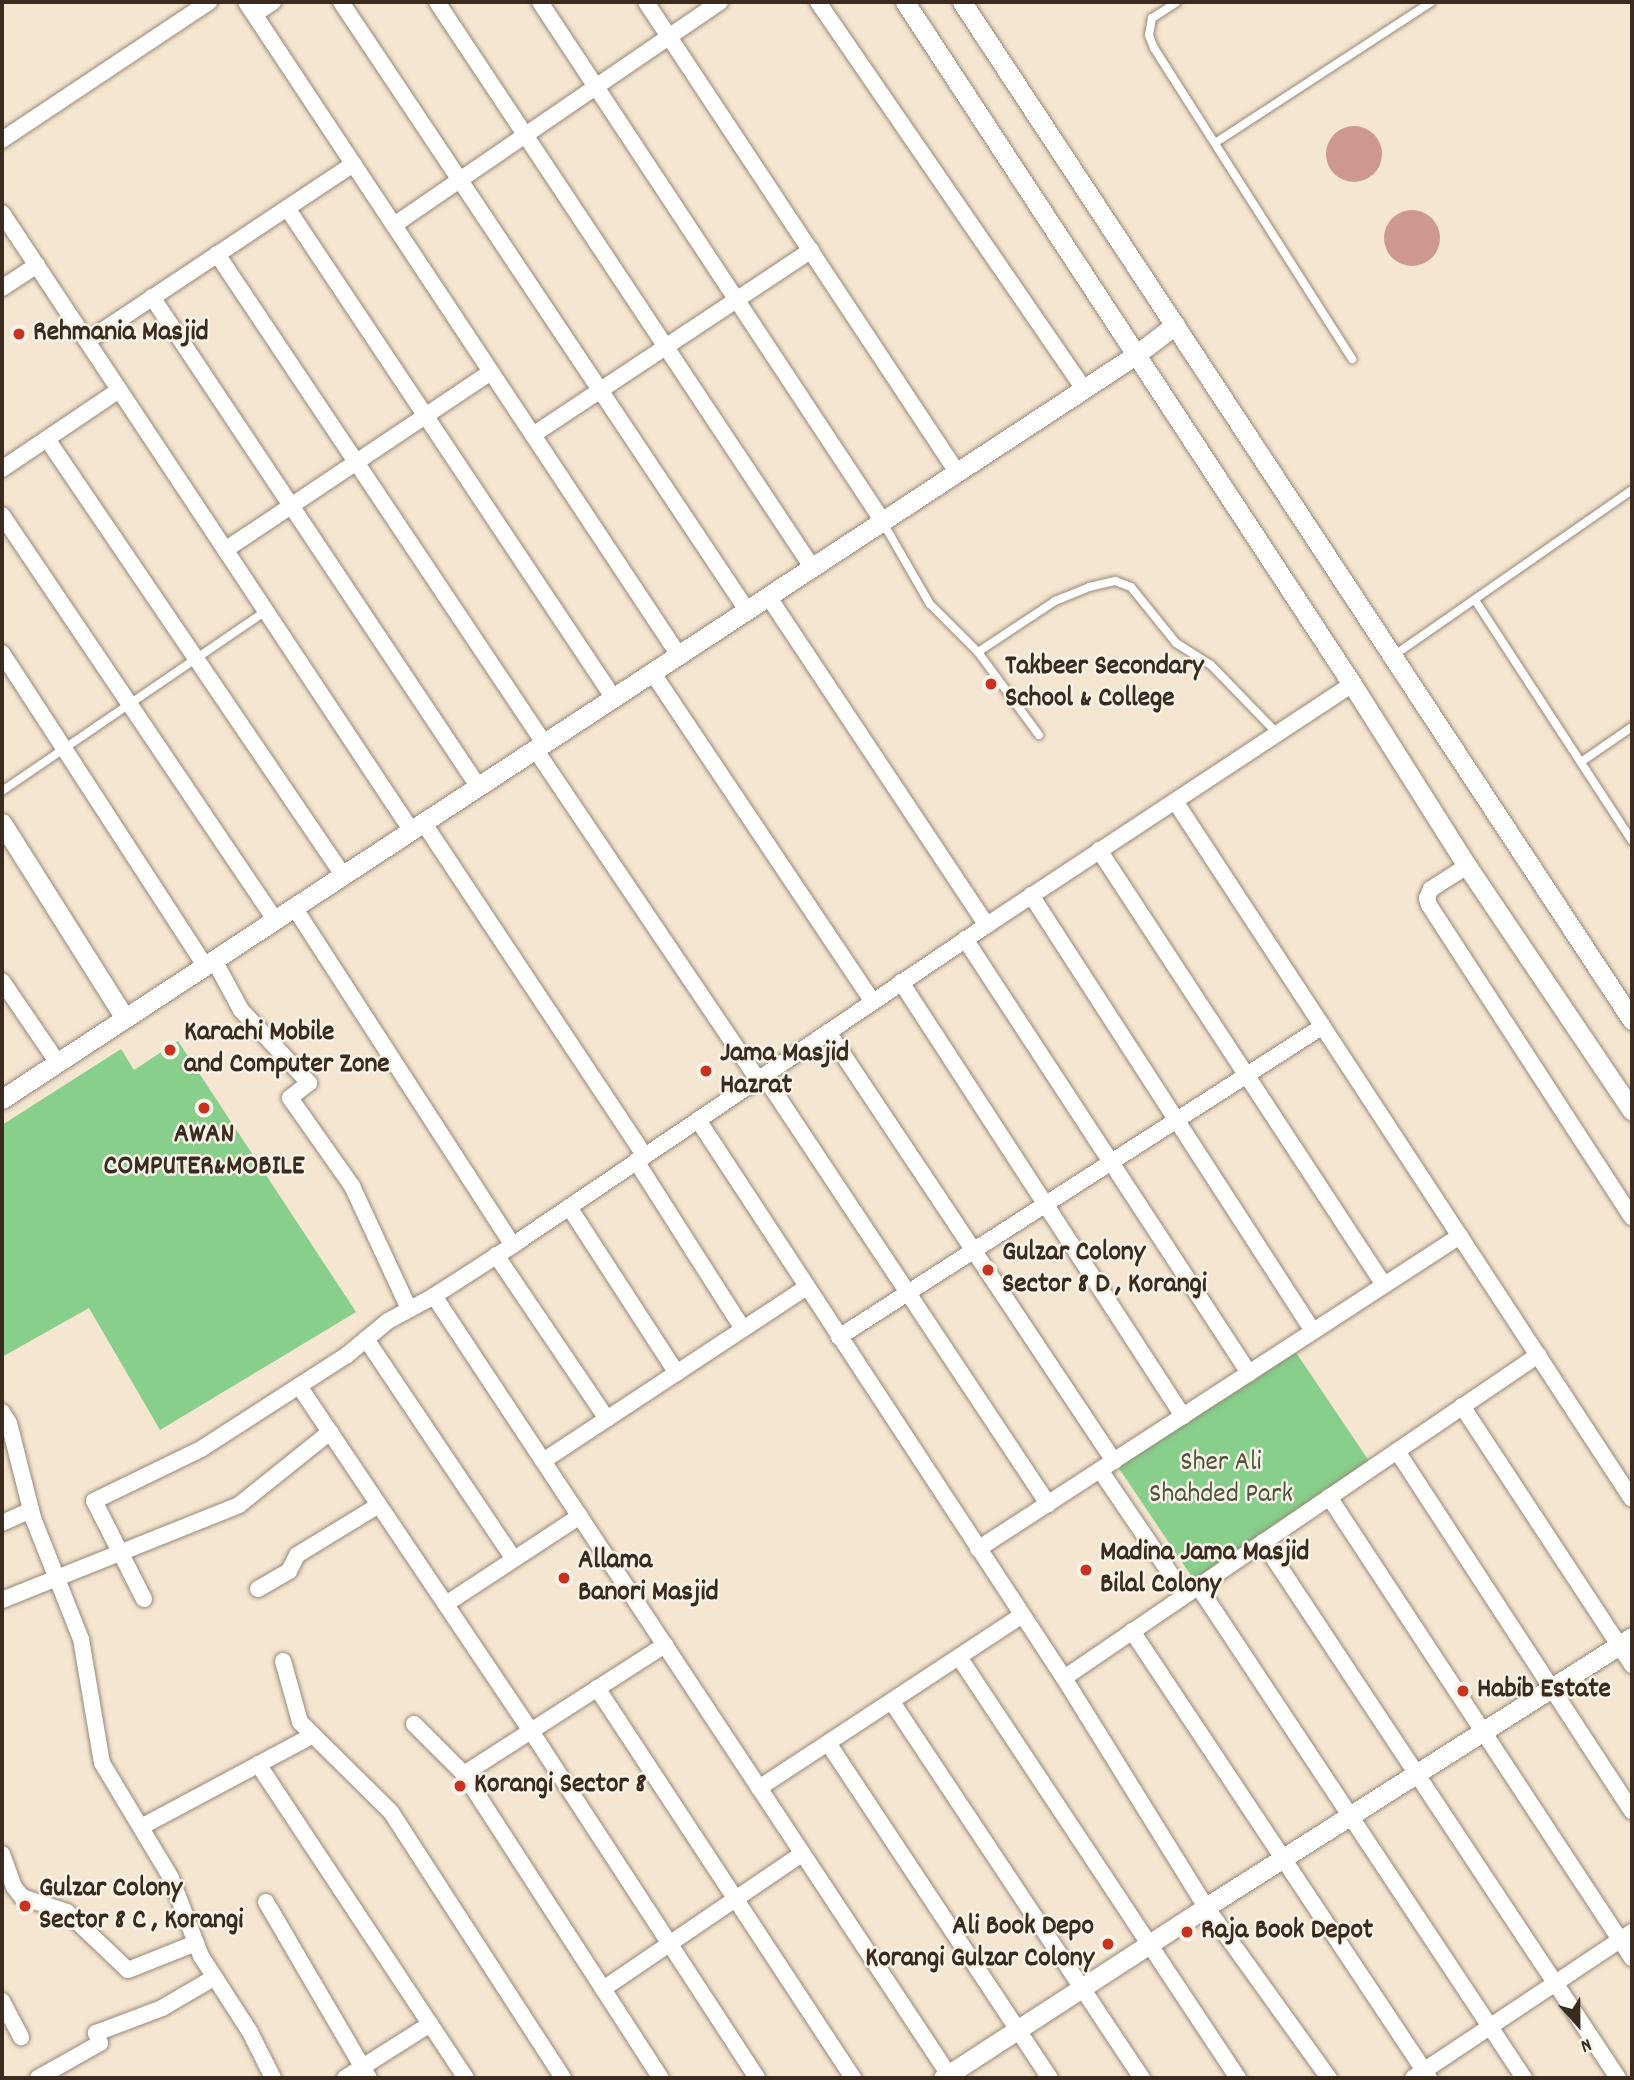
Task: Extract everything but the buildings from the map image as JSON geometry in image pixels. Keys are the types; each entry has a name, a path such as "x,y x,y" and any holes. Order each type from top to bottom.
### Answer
{"street":[{"path":"2,140 209,2"},
{"path":"273,2 251,8 678,654"},
{"path":"341,2 747,610"},
{"path":"437,2 812,567"},
{"path":"540,2 882,520"},
{"path":"646,2 957,472"},
{"path":"394,225 720,2"},
{"path":"818,2 1083,388"},
{"path":"905,2 1352,684 1462,870 1632,1111"},
{"path":"962,2 1632,1020"},
{"path":"86,341 353,164"},
{"path":"287,208 613,697"},
{"path":"2,213 266,611 417,826 640,1159 743,1329"},
{"path":"533,435 811,250"},
{"path":"217,254 356,462 539,746 1048,1504"},
{"path":"2,288 37,265"},
{"path":"152,297 478,786"},
{"path":"2,1099 1137,354 1175,325"},
{"path":"225,550 491,372"},
{"path":"2,469 119,390"},
{"path":"47,439 343,875"},
{"path":"2,515 275,919"},
{"path":"768,596 987,925"},
{"path":"2,653 241,1010 309,1083 290,1098 352,1186 409,1310"},
{"path":"652,672 873,1002"},
{"path":"144,1599 94,1501 201,1449 347,1355 388,1321 434,1296 513,1245 965,939 1352,684"},
{"path":"1175,801 1632,1499"},
{"path":"2,823 125,1018"},
{"path":"1099,850 1384,1285"},
{"path":"1462,870 1431,889 1427,898 1429,905 1632,1217"},
{"path":"1031,895 1313,1331"},
{"path":"294,907 513,1245"},
{"path":"965,939 1249,1373"},
{"path":"2,981 58,1063"},
{"path":"901,982 1183,1416"},
{"path":"839,1337 1323,1026"},
{"path":"828,1032 1114,1461"},
{"path":"698,1120 1064,1678 1206,1907 1329,2078"},
{"path":"569,1207 677,1373"},
{"path":"978,1549 1460,1236"},
{"path":"496,1255 607,1419"},
{"path":"543,1461 807,1287"},
{"path":"434,1296 760,1788 947,2077 1206,1907 1626,1641"},
{"path":"366,1339 514,1559"},
{"path":"1064,1678 1538,1355"},
{"path":"299,1386 531,1731 757,2078"},
{"path":"1462,1406 1626,1641 1632,1665"},
{"path":"2,1412 31,1510 81,1639 102,1763 171,1878 196,1943 250,2032 273,2078"},
{"path":"2,1600 239,1505 330,1432"},
{"path":"1397,1451 1632,1811"},
{"path":"1100,1470 1191,1590 1524,2078"},
{"path":"1328,1497 1626,1936 1632,1958"},
{"path":"258,1589 289,1571 297,1555 379,1505"},
{"path":"2,1523 31,1510"},
{"path":"446,1604 580,1516"},
{"path":"1263,1542 1618,2078"},
{"path":"760,1788 1021,1616"},
{"path":"1132,1630 1285,1857 1422,2076 1626,1936"},
{"path":"464,1774 665,1645"},
{"path":"959,1657 1238,2078"},
{"path":"283,1661 300,1722 391,1812 563,2078"},
{"path":"597,1688 853,2078"},
{"path":"892,1702 1142,2078"},
{"path":"414,1724 464,1774 661,2078"},
{"path":"141,1827 313,1735"},
{"path":"828,1744 1050,2078"},
{"path":"258,1764 466,2078"},
{"path":"2,1854 14,1886 22,1897 67,1912 128,1970 196,1943"},
{"path":"603,1989 803,1854"},
{"path":"267,1902 365,2073"},
{"path":"42,2077 100,2043 96,2033 162,2008 215,1977"},
{"path":"2,2001 21,2037"},
{"path":"345,2078 365,2073 430,2024"}],"lane":[{"path":"1177,2 1152,18 1149,35 1352,359"},
{"path":"1215,143 1431,2"},
{"path":"1393,656 1632,490"},
{"path":"882,520 930,604 978,652 1039,734"},
{"path":"978,652 1055,601 1089,586 1115,581 1131,587 1176,643 1211,665 1277,733"},
{"path":"1475,600 1632,841"},
{"path":"2,791 266,611"},
{"path":"1581,762 1632,727"}],"green space":[{"path":"178,1041 356,1312 160,1430 89,1308 2,1357 2,1125 121,1049 134,1070"},
{"name":"Sher Ali Shahded Park","path":"1291,1345 1373,1467 1198,1586 1114,1461"}],"place":[{"name":"Rehmania Masjid","path":"19,334"},
{"name":"Takbeer Secondary School & College","path":"991,684"},
{"name":"Karachi Mobile and Computer Zone","path":"170,1050"},
{"name":"Jama Masjid Hazrat","path":"706,1071"},
{"name":"AWAN COMPUTER&MOBILE","path":"204,1108"},
{"name":"Gulzar Colony Sector 8 D , Korangi","path":"988,1270"},
{"name":"Madina Jama Masjid Bilal Colony","path":"1086,1570"},
{"name":"Allama Banori Masjid","path":"564,1578"},
{"name":"Habib Estate","path":"1463,1691"},
{"name":"Korangi Sector 8","path":"460,1786"},
{"name":"Gulzar Colony Sector 8 C , Korangi","path":"25,1906"},
{"name":"Raja Book Depot","path":"1187,1932"},
{"name":"Ali Book Depo Korangi Gulzar Colony","path":"1108,1944"}]}
